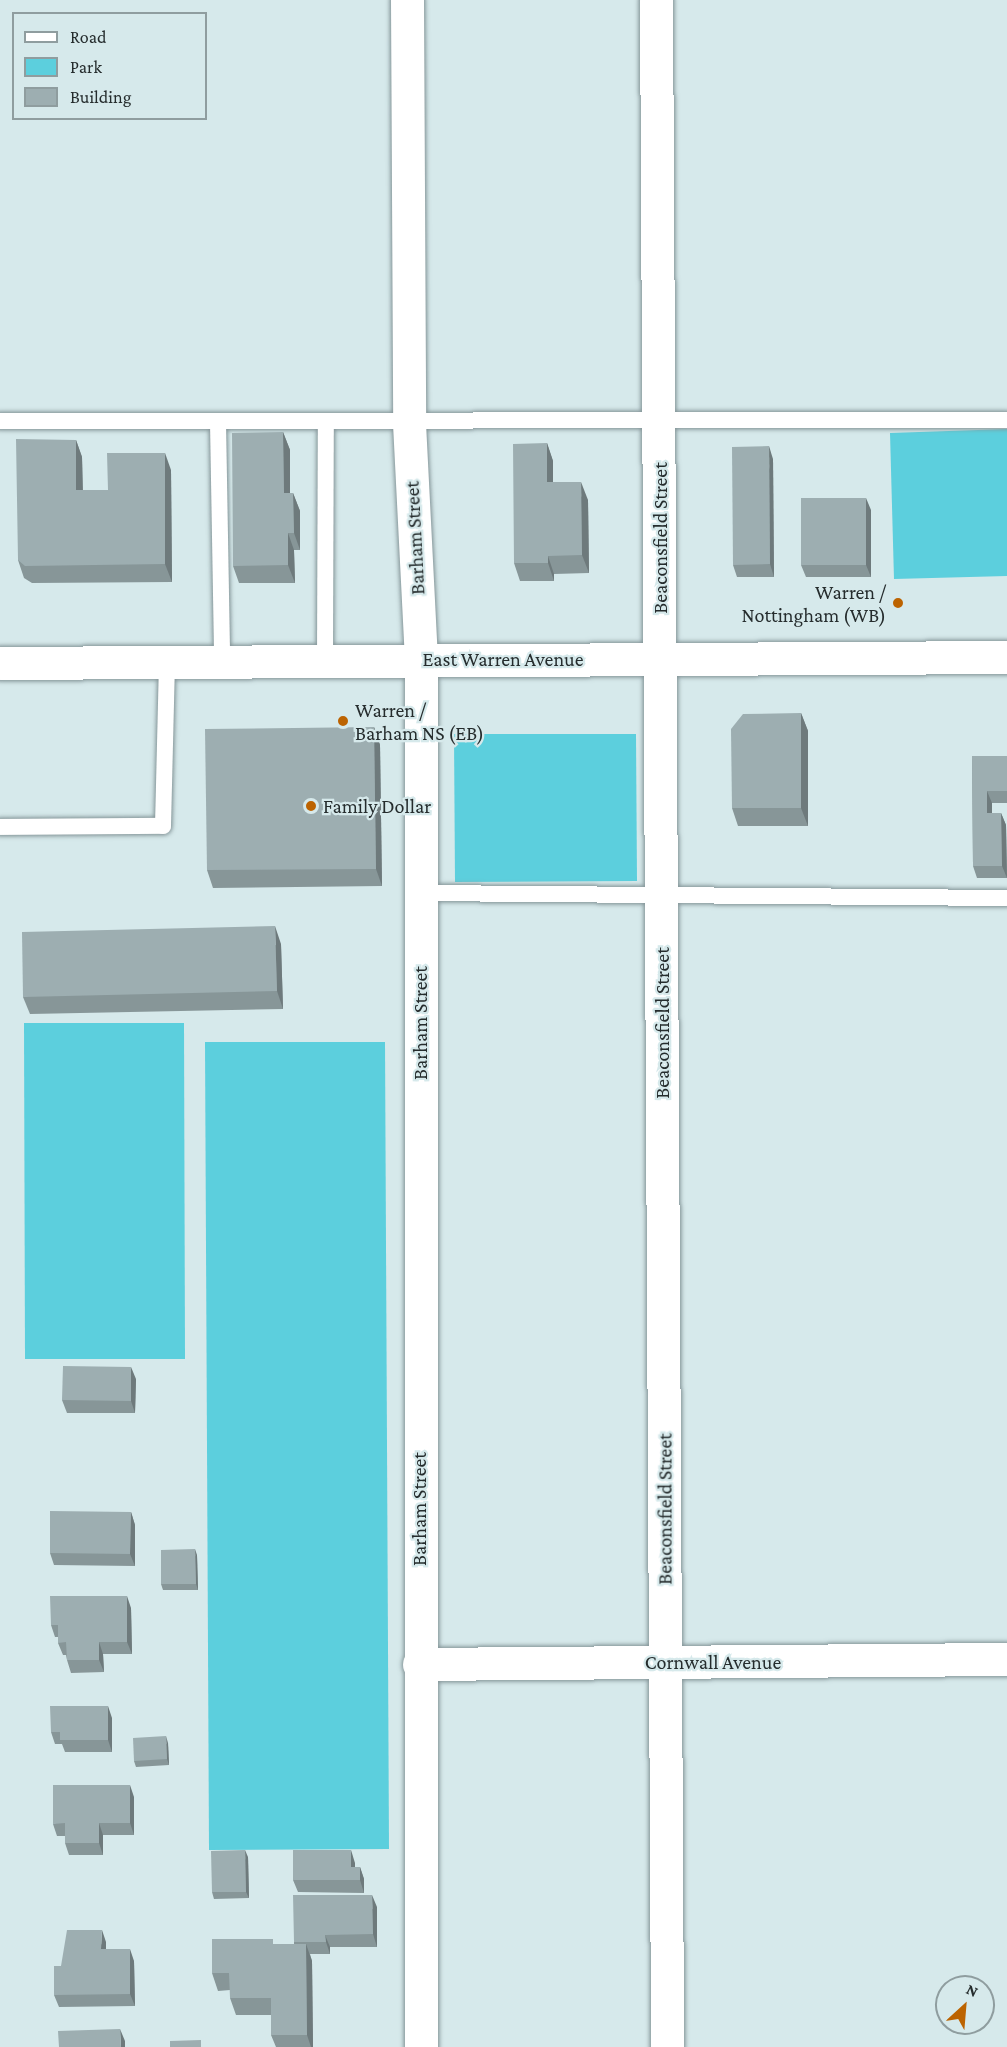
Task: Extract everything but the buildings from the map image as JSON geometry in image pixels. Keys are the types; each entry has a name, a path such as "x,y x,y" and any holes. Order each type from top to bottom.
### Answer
{"street":[{"name":"Barham Street","path":"407,0 409,423 421,659 419,1664 421,2047"},
{"name":"Beaconsfield Street","path":"656,0 667,2047"},
{"name":"East Warren Avenue","path":"0,663 1007,657"},
{"name":"Cornwall Avenue","path":"419,1664 1007,1659"}],"lane":[{"path":"0,421 409,423 1007,420"},
{"path":"218,422 222,661"},
{"path":"325,660 326,423"},
{"path":"0,827 163,826 167,662"},
{"path":"421,893 1007,898"}],"green space":[{"path":"1007,429 1007,576 894,579 890,433"},
{"path":"454,734 636,734 637,881 455,882"},
{"path":"24,1023 184,1023 185,1359 25,1359"},
{"path":"205,1042 385,1042 389,1849 209,1850"}],"place":[{"name":"Warren / Nottingham (WB)","path":"898,603"},
{"name":"Warren / Barham NS (EB)","path":"343,721"},
{"name":"Family Dollar","path":"311,806"}]}
